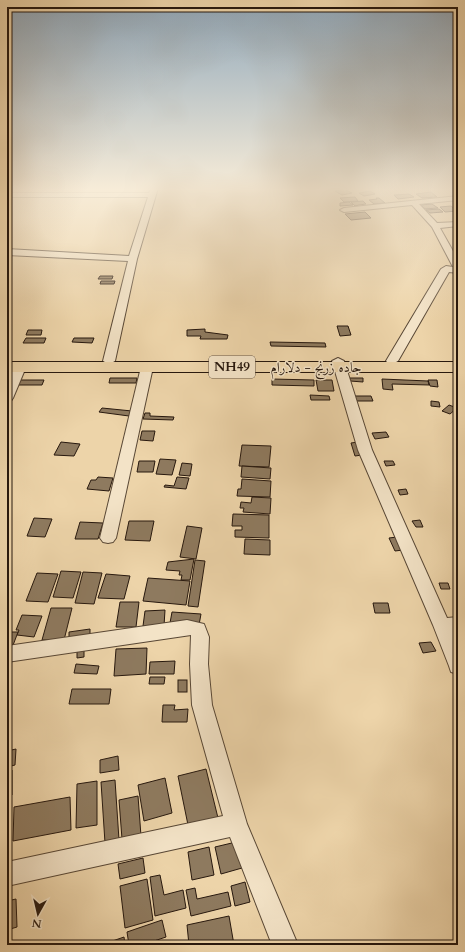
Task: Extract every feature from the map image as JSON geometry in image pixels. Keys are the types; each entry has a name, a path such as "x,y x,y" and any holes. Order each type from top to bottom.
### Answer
{"highway":[{"name":"جاده زرنج - دلارام","path":"11,365 109,361 458,367"},
{"name":"جاده زرنج - دلارام","path":"11,365 147,367 338,364 392,361 458,361"}],"street":[{"path":"109,361 133,259 141,232"},
{"path":"392,361 446,269 458,269 439,232"},
{"path":"7,252 133,259"},
{"path":"338,364 365,450 450,625 458,666"},
{"path":"7,398 11,365"},
{"path":"108,538 147,367"},
{"path":"7,654 186,627 198,629 200,637 198,664 202,705 236,824 285,945"},
{"path":"7,874 236,824"}],"building":[{"path":"100,276 113,276 112,279 98,279"},
{"path":"101,281 115,281 114,284 100,284"},
{"path":"337,326 348,326 351,335 340,336"},
{"path":"205,329 205,332 228,335 227,339 200,339 201,336 187,336 187,330"},
{"path":"28,330 42,330 41,335 26,335"},
{"path":"26,338 46,338 44,343 23,343"},
{"path":"74,338 94,338 92,343 72,342"},
{"path":"270,342 325,343 326,347 271,346"},
{"path":"110,378 137,378 136,383 109,383"},
{"path":"350,378 363,378 363,382 350,381"},
{"path":"272,379 314,380 314,386 272,385"},
{"path":"382,379 428,381 429,385 392,384 393,390 383,389"},
{"path":"20,380 44,380 42,385 18,385"},
{"path":"316,380 332,380 334,391 318,391"},
{"path":"428,380 437,380 438,387 430,386"},
{"path":"310,395 329,396 330,400 311,400"},
{"path":"355,396 371,396 373,401 356,401"},
{"path":"431,401 439,402 440,407 431,406"},
{"path":"449,405 457,408 450,414 442,411"},
{"path":"102,408 132,411 129,416 99,412"},
{"path":"145,413 150,413 150,416 174,417 173,420 143,419"},
{"path":"142,431 155,431 153,441 140,440"},
{"path":"386,432 389,437 375,439 372,433"},
{"path":"61,442 80,444 74,456 54,455"},
{"path":"358,442 362,455 355,456 351,443"},
{"path":"242,445 271,446 269,467 239,466"},
{"path":"160,459 176,460 172,475 156,474"},
{"path":"139,461 155,461 153,472 137,472"},
{"path":"384,461 393,461 395,465 386,466"},
{"path":"182,463 192,464 190,476 179,475"},
{"path":"242,466 271,468 270,479 241,477"},
{"path":"98,477 113,478 109,491 87,489 91,480 96,480"},
{"path":"177,477 189,478 186,489 164,487 165,485 174,486"},
{"path":"242,479 271,481 270,497 237,496 238,489 241,489"},
{"path":"406,489 408,494 400,495 398,490"},
{"path":"252,497 271,498 270,514 243,512 244,508 240,508 241,502 251,503"},
{"path":"233,514 269,515 269,538 235,537 235,530 242,530 242,526 232,526"},
{"path":"34,518 52,519 45,537 27,536"},
{"path":"420,520 423,527 416,527 412,521"},
{"path":"129,521 154,521 150,541 125,540"},
{"path":"80,522 103,523 98,539 75,539"},
{"path":"187,526 202,528 196,559 180,557"},
{"path":"397,537 403,550 395,551 389,538"},
{"path":"245,539 270,540 270,555 244,554"},
{"path":"194,559 190,580 181,580 182,575 179,575 180,571 166,570 168,562"},
{"path":"195,560 205,561 198,607 188,606"},
{"path":"61,571 81,572 73,598 53,597"},
{"path":"83,572 102,573 94,604 75,603"},
{"path":"37,573 58,574 48,602 26,601"},
{"path":"106,574 130,576 124,599 98,598"},
{"path":"148,578 190,581 186,605 143,601"},
{"path":"439,583 448,583 450,589 441,589"},
{"path":"120,602 139,602 136,627 116,627"},
{"path":"373,603 388,603 390,613 375,613"},
{"path":"51,608 72,608 64,640 42,640"},
{"path":"165,610 164,626 143,626 145,611"},
{"path":"172,612 201,614 199,625 170,623"},
{"path":"22,615 42,616 34,637 17,635 19,630 16,630"},
{"path":"90,629 90,637 69,641 69,632"},
{"path":"7,632 18,632 12,648 7,648"},
{"path":"431,642 436,651 423,653 419,643"},
{"path":"84,648 84,657 77,658 77,649"},
{"path":"147,648 146,674 114,676 116,649"},
{"path":"175,661 174,674 149,674 150,662"},
{"path":"76,664 99,666 97,674 74,673"},
{"path":"150,677 165,677 164,684 149,684"},
{"path":"178,680 187,680 187,692 178,692"},
{"path":"72,689 111,689 109,704 69,704"},
{"path":"163,705 175,705 174,710 188,709 187,722 162,722"},
{"path":"16,749 15,765 7,767 7,751"},
{"path":"118,756 119,770 100,773 100,760"},
{"path":"206,769 218,818 188,825 178,776"},
{"path":"12,770 12,795 7,797 7,771"},
{"path":"165,778 172,813 144,821 138,785"},
{"path":"115,780 119,840 105,843 101,782"},
{"path":"97,781 97,825 76,828 77,784"},
{"path":"138,796 141,836 122,839 119,800"},
{"path":"70,797 71,830 13,841 14,807"},
{"path":"9,837 9,861 7,861 7,838"},
{"path":"236,842 242,868 221,874 215,847"},
{"path":"209,847 214,875 192,880 188,852"},
{"path":"143,858 145,873 120,879 118,864"},
{"path":"160,875 164,895 183,890 186,908 155,916 150,877"},
{"path":"147,879 153,920 125,928 120,886"},
{"path":"245,882 250,902 235,906 231,886"},
{"path":"195,888 197,899 228,892 231,906 191,916 186,890"},
{"path":"16,899 17,927 7,930 7,901"},
{"path":"229,916 234,945 189,945 187,925"},
{"path":"162,920 166,937 142,945 129,945 127,932"},
{"path":"124,937 125,945 101,945"}]}
